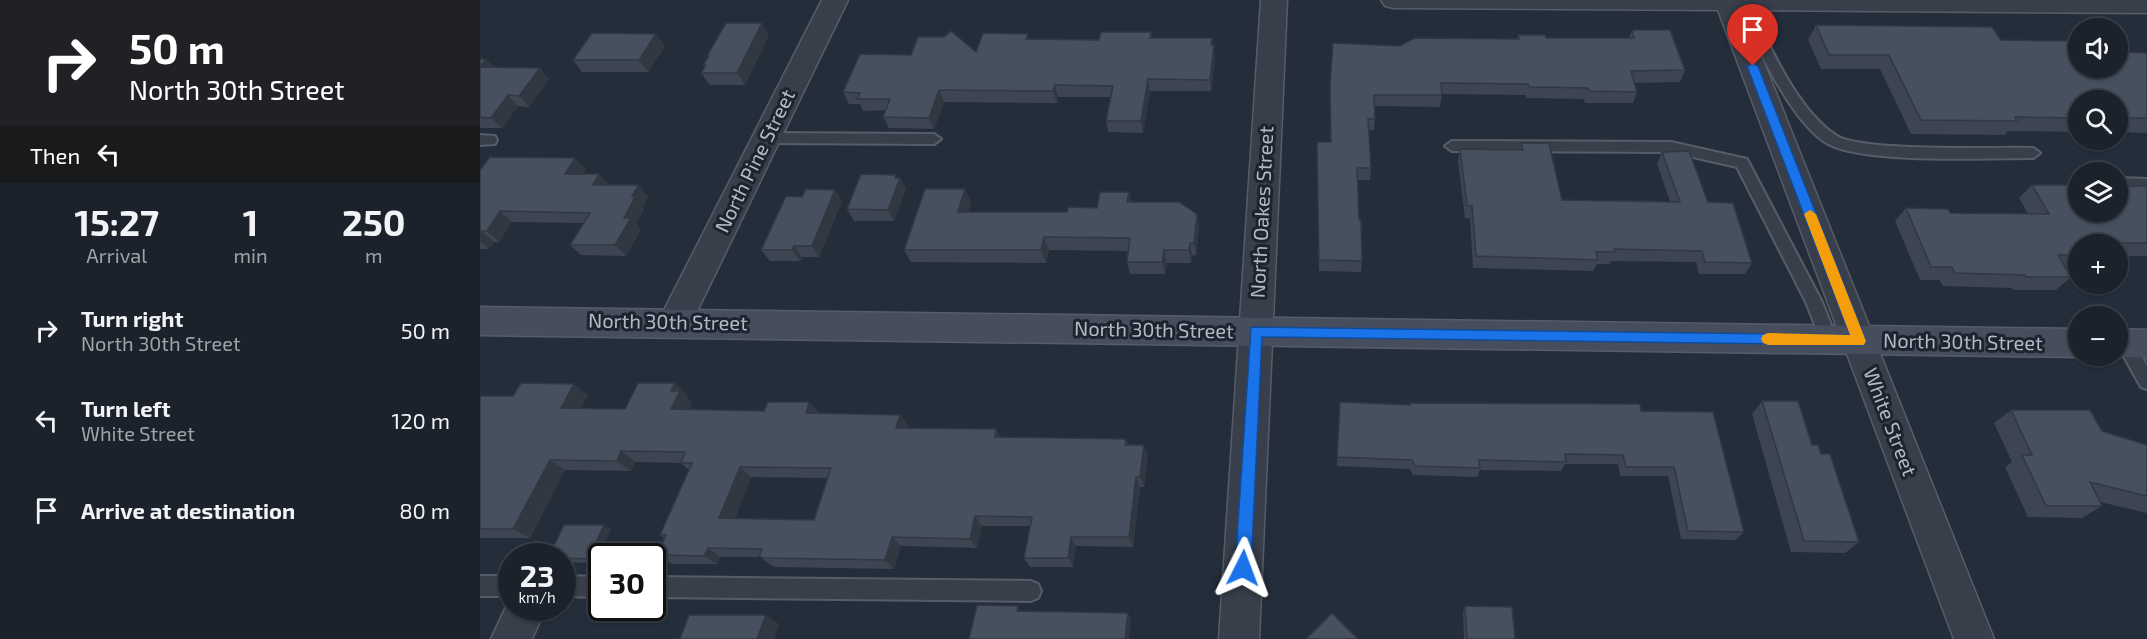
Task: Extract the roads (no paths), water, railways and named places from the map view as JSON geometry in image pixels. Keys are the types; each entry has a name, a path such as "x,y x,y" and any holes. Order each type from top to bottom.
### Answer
{"main road":[{"name":"North 30th Street","path":"480,321 2068,343"}],"street":[{"name":"North Pine Street","path":"675,322 835,0"},
{"name":"North Oakes Street","path":"1239,639 1274,0"},
{"path":"1394,0 1735,3 1934,1 2147,5"},
{"name":"White Street","path":"1735,3 1844,340 1974,639"},
{"path":"511,639 520,621"}],"lane":[{"path":"1735,3 1800,107 1834,141 1870,149 2033,153"},
{"path":"766,138 934,140"},
{"path":"1452,146 1671,147 1742,163 1814,302 1844,340"},
{"path":"2128,183 2147,184"},
{"path":"2130,344 2147,382"},
{"path":"480,586 498,586"},
{"path":"666,587 1031,591"}]}
